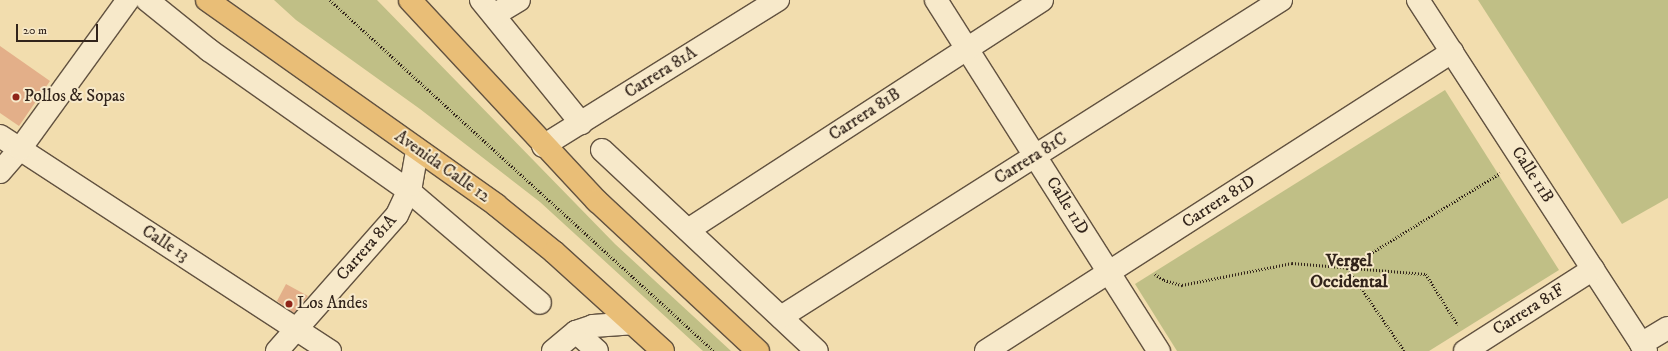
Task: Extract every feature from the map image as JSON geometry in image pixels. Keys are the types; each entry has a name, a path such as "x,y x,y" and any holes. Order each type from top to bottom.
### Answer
{"main road":[{"name":"Avenida Calle 12","path":"207,0 521,225 663,351"},
{"path":"225,0 244,26"},
{"path":"410,0 544,146 619,223 758,351"}],"street":[{"path":"0,172 20,149 128,0"},
{"path":"147,0 209,50 408,191 540,302"},
{"path":"519,0 488,8 581,123"},
{"name":"Carrera 81A","path":"544,146 778,0"},
{"name":"Calle 11D","path":"936,0 1159,351"},
{"name":"Carrera 81B","path":"688,230 1042,0"},
{"name":"Carrera 81C","path":"781,317 1281,0"},
{"name":"Calle 11B","path":"1418,0 1644,348"},
{"name":"Carrera 81D","path":"986,351 1452,52"},
{"name":"Calle 13","path":"0,136 330,351"},
{"name":"Carrera 81A","path":"277,351 397,215 408,191 417,150"},
{"path":"602,150 817,351"},
{"name":"Carrera 81F","path":"1465,351 1593,270"},
{"path":"553,351 576,332 610,322 632,323"},
{"path":"1644,348 1668,328"},
{"path":"576,332 597,351"}],"path":[{"path":"330,0 714,351"},
{"path":"1347,268 1506,170"},
{"path":"1152,272 1164,280 1182,285 1292,264 1426,274 1461,330"},
{"path":"1347,268 1404,351"}],"shaded area":[{"path":"274,0 377,0 615,244 731,351 703,351 540,202 420,109 296,20"},
{"path":"1478,0 1668,0 1668,198 1622,224"},
{"path":"1445,90 1559,270 1429,351 1177,351 1135,284"}],"building":[{"path":"0,46 50,81 19,126 0,113"},
{"path":"286,284 308,296 294,313 277,301"}],"place":[{"name":"Pollos & Sopas","path":"16,97"},
{"name":"Los Andes","path":"289,304"}],"district":[{"name":"Vergel Occidental","path":"1349,272"}]}
